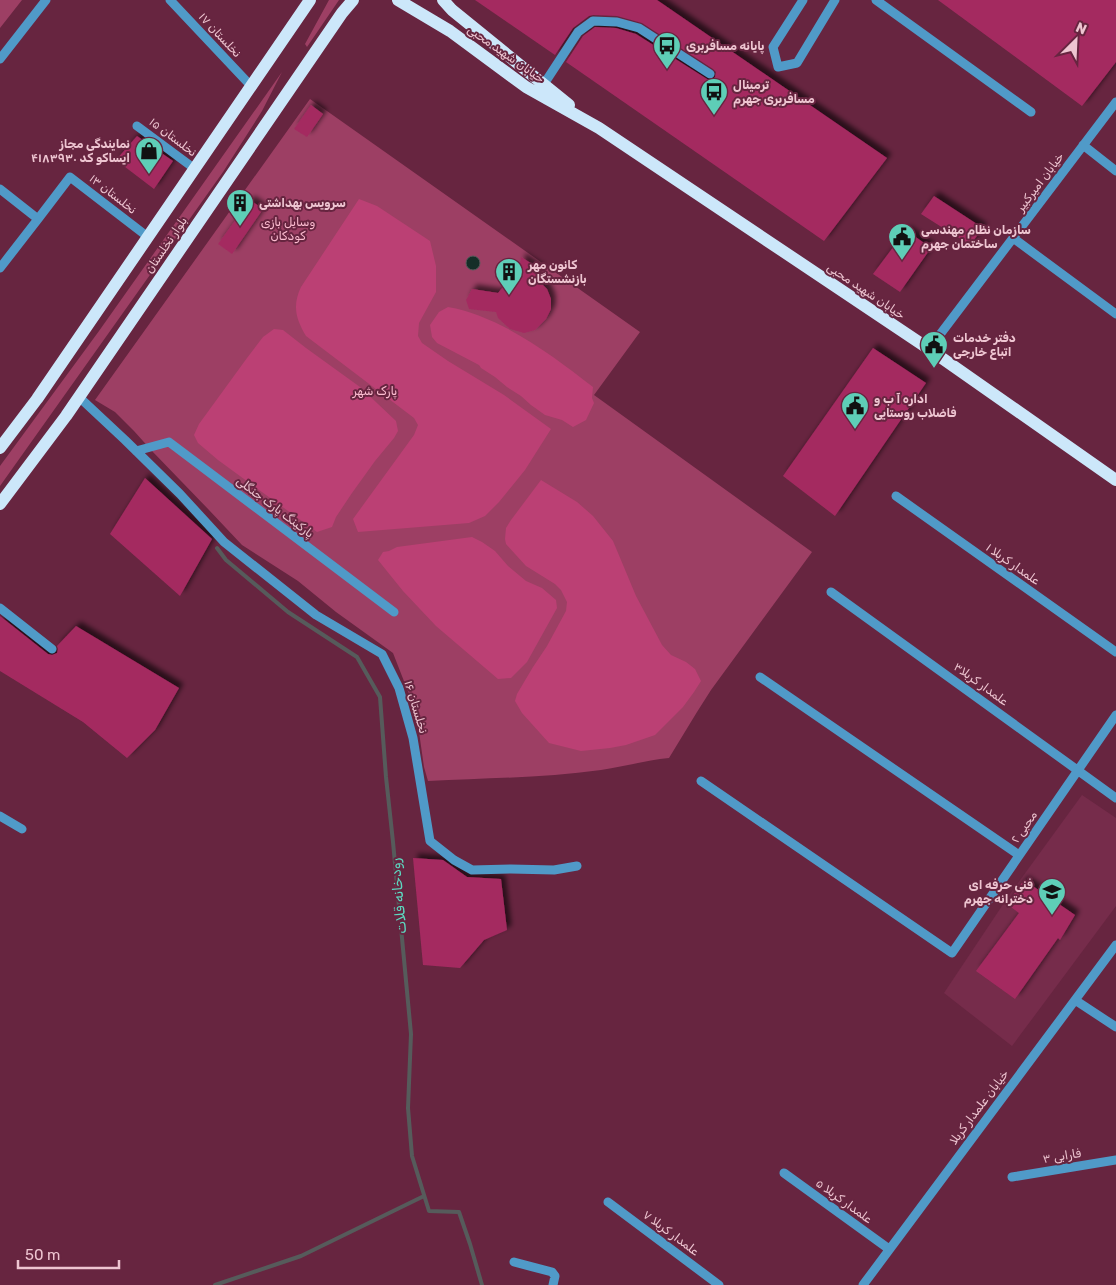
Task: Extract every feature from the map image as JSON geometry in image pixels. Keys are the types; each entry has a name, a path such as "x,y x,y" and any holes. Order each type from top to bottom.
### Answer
{"main road":[{"name":"بلوار نخلستان","path":"0,448 37,399 310,0"},
{"name":"بلوار نخلستان","path":"0,504 66,416 342,13 353,0"},
{"path":"342,13 363,0"},
{"name":"خیابان شهید محبی","path":"398,0 450,31 526,87 599,128 929,349 1116,480"},
{"name":"خیابان شهید محبی","path":"443,0 452,10 599,128"}],"street":[{"path":"0,59 46,0"},
{"name":"نخلستان ۱۷","path":"170,0 252,87"},
{"path":"803,0 774,47 778,68 797,63 835,0"},
{"path":"876,0 1032,112"},
{"path":"544,84 578,32 593,21 617,22 639,28 710,74"},
{"name":"خیابان امیرکبیر","path":"929,349 1116,102"},
{"name":"نخلستان ۱۵","path":"137,126 195,169"},
{"path":"1084,145 1116,171"},
{"name":"نخلستان ۱۳","path":"38,219 70,177 148,237"},
{"path":"0,189 38,219 0,268"},
{"path":"1013,238 1116,314"},
{"name":"نخلستان ۱۶","path":"79,397 136,450 224,542 316,615 382,654 399,688 413,738 430,841 454,860 472,870 554,870 578,866"},
{"name":"پارکینگ پارک جنگلی","path":"136,450 169,442 394,612"},
{"name":"علمدار کربلا ۱","path":"896,496 1116,652"},
{"name":"علمدار کربلا۳","path":"831,592 1116,798"},
{"path":"0,608 52,649"},
{"path":"760,677 1019,856"},
{"name":"محبی ۲","path":"701,781 952,952 1116,715"},
{"path":"0,816 22,830"},
{"name":"خیابان علمدار کربلا","path":"863,1285 1116,944"},
{"path":"1075,1000 1116,1026"},
{"name":"فارابی ۳","path":"1012,1177 1116,1160"},
{"name":"علمدار کربلا ۵","path":"784,1173 889,1249"},
{"name":"علمدار کربلا ۷","path":"608,1202 719,1285"},
{"path":"514,1262 552,1272 555,1276 552,1285"}],"shaded area":[{"path":"359,199 377,206 430,241 436,266 436,292 419,323 418,336 422,343 504,395 551,429 525,470 499,502 485,516 469,523 358,532 353,519 414,435 418,425 414,418 306,336 296,312 298,294 301,287"},
{"path":"470,256 476,256 480,263 476,270 470,270 466,266 466,260"},
{"path":"448,307 487,319 525,338 593,387 592,398 594,403 586,420 573,427 562,420 545,415 479,365 437,343 432,337 430,325 439,312"},
{"path":"274,329 283,330 360,387 396,421 398,431 394,438 352,493 336,517 332,527 317,532 218,460 198,443 194,435 199,424 247,358 263,337"},
{"path":"541,480 577,502 593,516 613,541 636,596 662,645 671,655 686,662 695,669 701,681 683,707 655,735 626,745 581,751 549,743 522,713 515,701 517,694 566,611 567,602 561,590 555,584 526,566 506,544 505,539 506,528"},
{"path":"472,537 495,551 508,566 526,581 542,588 556,600 557,608 527,662 511,678 498,679 436,626 403,591 378,560 383,552 397,547"},
{"name":"فنی حرفه ای دخترانه جهرم","path":"1082,795 1116,818 1116,906 1012,1046 944,993 1010,894"}],"green space":[{"path":"0,0 22,0 0,28"},
{"path":"329,0 339,0 307,47 305,44"},
{"path":"282,72 262,111 223,172 0,486 0,466 99,331"},
{"name":"پارک شهر","path":"310,99 640,332 594,395 812,552 711,690 669,758 580,773 428,781 419,732 409,694 393,653 336,612 298,581 242,545 115,412 95,400"}],"building":[{"name":"پایانه مسافربری","path":"475,0 657,0 887,158 824,241 566,62 583,36 595,27 616,28 636,34 707,79 712,80 715,77 716,72 713,69 642,23 617,16 589,16 573,28 555,55"},
{"path":"938,0 1116,0 1116,62 1082,106"},
{"path":"311,105 323,114 307,137 294,129"},
{"name":"نمایندگی مجاز ایساکو کد ۴۱۸۳۹۳۰","path":"137,136 173,161 154,189 116,160"},
{"path":"934,196 983,228 970,245 921,214"},
{"name":"سرویس بهداشتی","path":"250,200 263,209 232,254 218,244"},
{"name":"سازمان نظام مهندسی ساختمان جهرم","path":"906,230 931,248 900,292 873,274"},
{"name":"کانون مهر بازنشستگان","path":"521,257 540,269 536,278 547,289 551,299 551,309 546,319 535,330 524,333 510,329 498,318 496,312 469,309 466,300 472,289 498,293 504,286 518,280"},
{"name":"اداره آ ب و فاضلاب روستایی","path":"873,348 926,383 835,516 783,476"},
{"path":"145,478 212,539 180,596 110,534"},
{"path":"0,616 48,654 52,655 57,653 57,646 76,626 179,688 155,730 127,758 83,722 0,671"},
{"path":"413,858 443,860 467,877 501,879 507,930 484,940 460,968 423,965"},
{"path":"1024,880 1075,915 1060,940 1058,938 1015,999 976,971 1019,913 1007,904"}],"waterway":[{"name":"رودخانه قلات","path":"217,548 226,560 288,612 357,657 380,697 411,1034 408,1108 412,1156 429,1211 459,1212 482,1285"},
{"path":"215,1285 301,1256 424,1196"}],"place":[{"name":"پایانه مسافربری","path":"667,70"},
{"name":"ترمینال مسافربری جهرم","path":"714,116"},
{"name":"نمایندگی مجاز ایساکو کد ۴۱۸۳۹۳۰","path":"149,175"},
{"name":"سرویس بهداشتی","path":"240,227"},
{"name":"سازمان نظام مهندسی ساختمان جهرم","path":"902,261"},
{"name":"کانون مهر بازنشستگان","path":"509,296"},
{"name":"دفتر خدمات اتباع خارجی","path":"934,369"},
{"name":"اداره آ ب و فاضلاب روستایی","path":"855,430"},
{"name":"فنی حرفه ای دخترانه جهرم","path":"1052,916"}],"park label":[{"name":"وسایل بازی کودکان","path":"288,229"}]}
